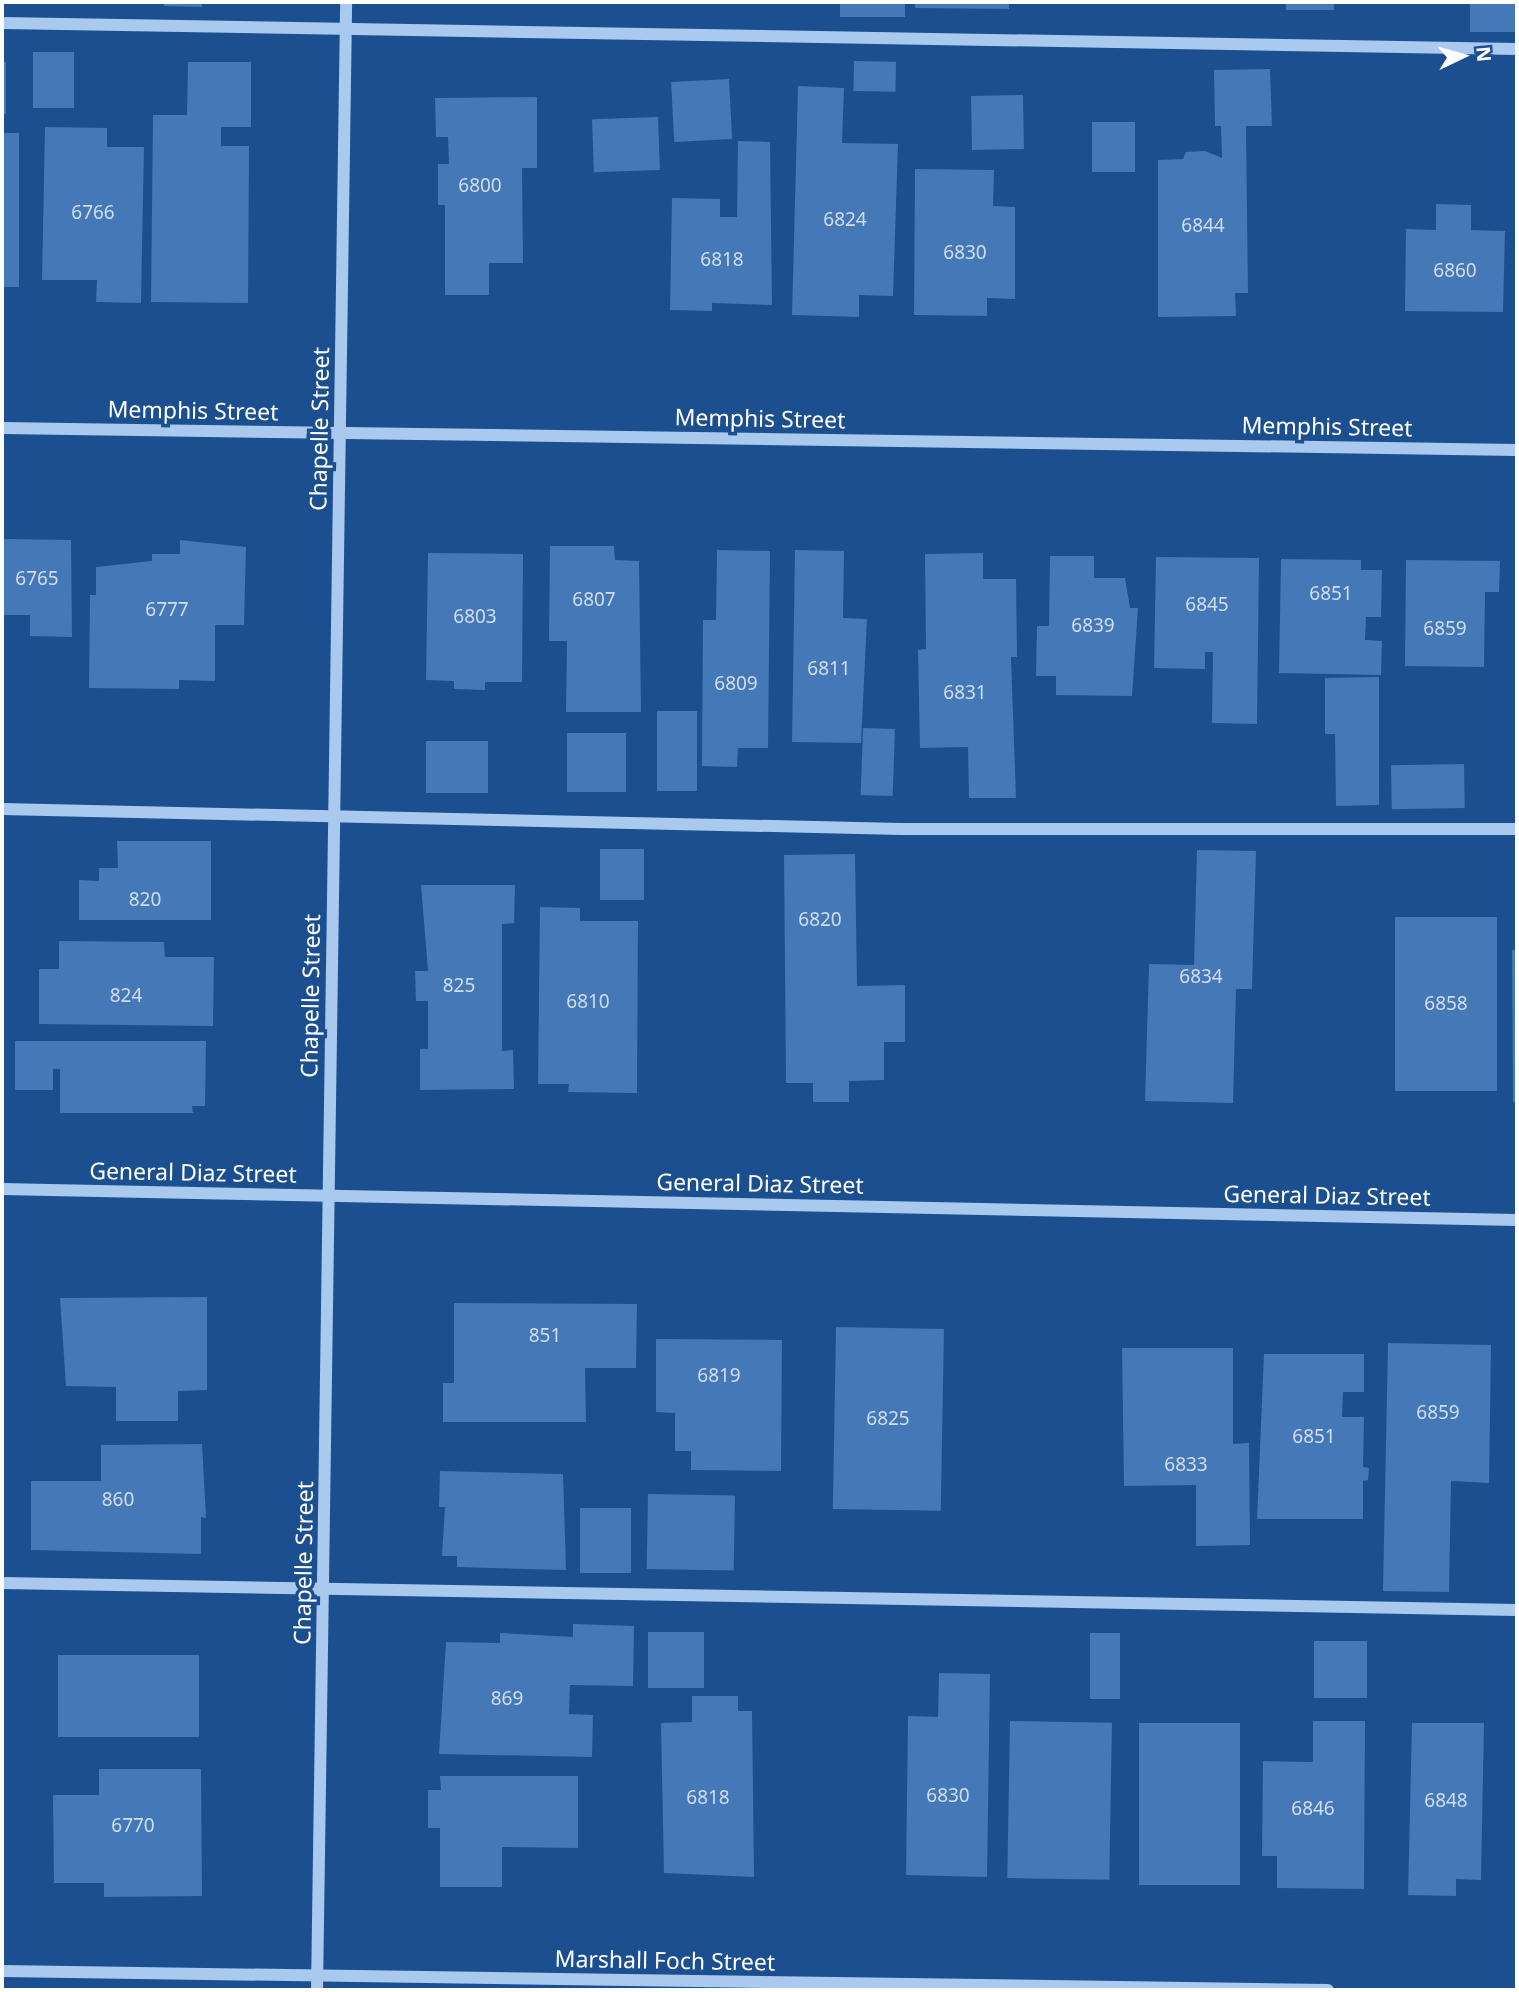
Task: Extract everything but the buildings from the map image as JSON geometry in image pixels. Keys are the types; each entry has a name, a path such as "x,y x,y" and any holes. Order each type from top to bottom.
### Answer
{"street":[{"name":"Chapelle Street","path":"317,1990 346,2"},
{"path":"2,23 1517,49"},
{"name":"Memphis Street","path":"2,428 1517,450"},
{"path":"2,809 901,829 1517,829"},
{"name":"General Diaz Street","path":"2,1189 1517,1220"},
{"path":"2,1583 1517,1610"},
{"name":"Marshall Foch Street","path":"2,1971 1328,1990"}]}
